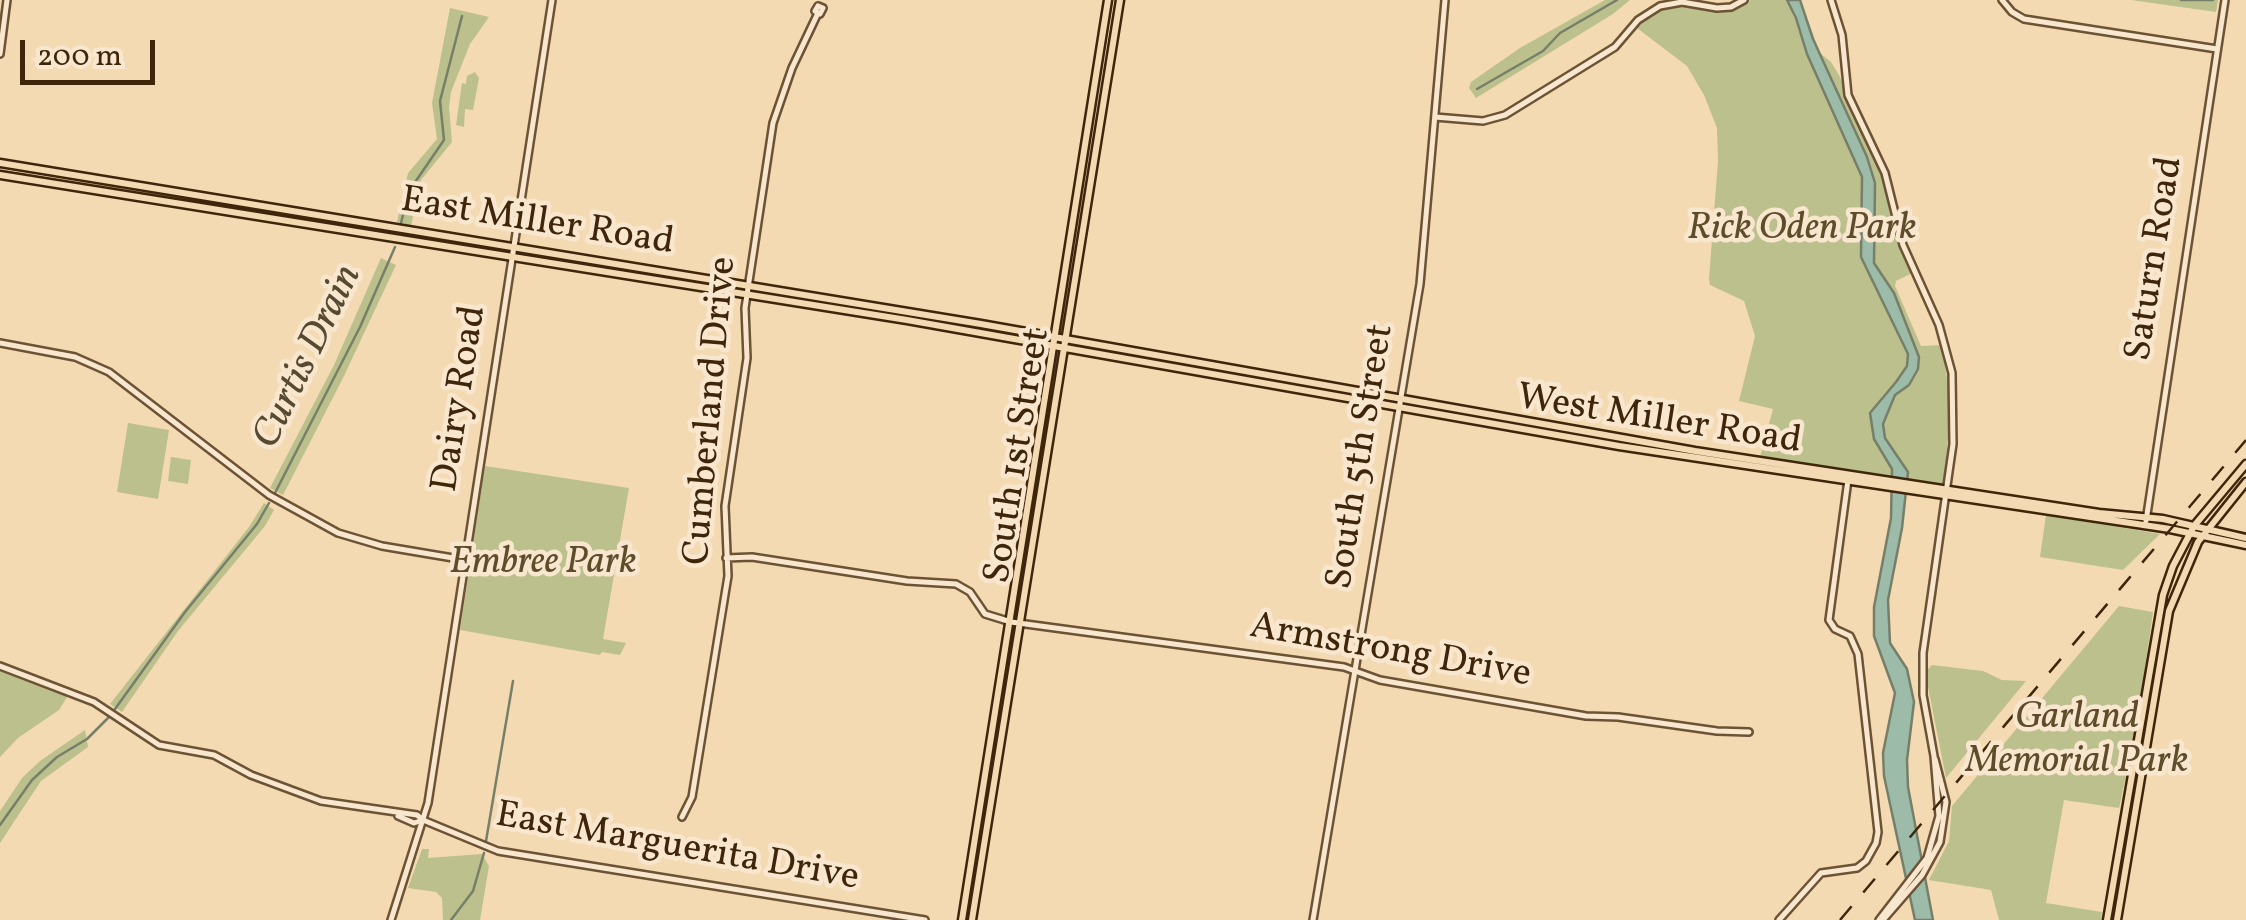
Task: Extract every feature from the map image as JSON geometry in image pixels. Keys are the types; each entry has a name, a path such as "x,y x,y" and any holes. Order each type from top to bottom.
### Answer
{"main road":[{"name":"South 1st Street","path":"962,920 1108,0"},
{"name":"South 1st Street","path":"972,920 1120,0"},
{"name":"East Miller Road","path":"0,163 513,253"},
{"name":"East Miller Road","path":"0,175 1065,343"},
{"name":"West Miller Road","path":"1065,343 1399,401 1651,451 2194,526 2204,534"},
{"path":"1045,401 1056,402"},
{"path":"2116,920 2168,580 2194,526 2246,464"},
{"path":"2107,920 2162,620 2204,534 2246,482"},
{"name":"West Miller Road","path":"2146,521 2189,534 2246,542"},
{"path":"1022,549 1033,550"}],"street":[{"path":"0,54 8,0"},
{"name":"Dairy Road","path":"392,920 423,820 552,0"},
{"name":"South 5th Street","path":"1313,920 1420,284 1444,0"},
{"path":"1435,118 1484,122 1505,115 1614,47 1638,20 1660,6 1682,2 1717,8 1731,7 1744,0"},
{"path":"1832,0 1842,35 1848,95 1885,173 1904,244 1940,326 1951,369 1954,428 1922,653 1923,696 1939,808 1930,850 1895,903"},
{"path":"2002,0 2024,19 2216,49"},
{"name":"Saturn Road","path":"2146,521 2224,4"},
{"name":"Cumberland Drive","path":"682,817 692,797 728,576 724,506 747,358 748,290 773,123 792,68 821,6"},
{"path":"0,343 75,357 109,372 269,495 338,533 382,546 465,560"},
{"path":"1779,920 1821,873 1858,868 1866,862 1878,832 1858,654 1850,636 1829,620 1848,477"},
{"path":"726,558 956,584 970,592 985,614 1011,622"},
{"name":"Armstrong Drive","path":"1011,622 1344,667 1380,680 1586,716 1748,732"},
{"name":"East Marguerita Drive","path":"0,666 85,697 158,745 214,755 251,775 322,801 418,815 486,847 524,857 925,920"},
{"path":"1881,920 1933,858 1940,842 1946,811 1934,756"}],"green space":[{"path":"1605,0 1630,0 1476,98 1469,88 1471,82 1520,48"},
{"name":"Rick Oden Park","path":"1750,0 1800,0 1820,53 1839,75 1881,171 1896,233 1912,273 1896,281 1895,286 1921,346 1942,345 1951,405 1944,484 1760,457 1773,409 1739,401 1755,336 1744,301 1710,285 1709,279 1717,128 1687,66 1637,28 1662,9 1680,6 1723,11 1737,9"},
{"path":"2131,0 2218,0 2216,12"},
{"path":"450,8 489,17 470,44 451,92 452,142 421,180 411,226 397,222 408,173 437,139 432,103"},
{"path":"475,72 479,78 473,110 465,109 464,127 456,125 462,83 466,84 467,76"},
{"path":"381,258 396,265 283,495 270,488 334,365"},
{"path":"128,423 169,430 158,499 117,492"},
{"path":"171,457 191,460 188,484 168,481"},
{"name":"Embree Park","path":"485,466 629,488 603,639 626,643 620,655 600,655 460,630"},
{"path":"264,503 274,510 265,526 178,631 122,712 110,704 249,527"},
{"path":"2046,515 2160,534 2123,570 2040,557"},
{"name":"Garland Memorial Park","path":"2119,606 2153,612 2138,718 2120,804 2119,808 2064,800 2046,903 2102,912 2101,920 1999,920 1991,890 1929,880 1949,841 1952,806"},
{"path":"1932,665 1983,671 2002,680 2026,681 1946,778 1928,687 1928,669"},
{"path":"0,670 69,694 59,710 18,738 0,757"},
{"path":"85,730 88,747 41,781 0,843 0,811 22,778"},
{"path":"422,849 429,849 428,858 482,854 489,866 480,920 443,920 442,898 436,892 408,888"}],"shaded area":[{"path":"1787,0 1800,0 1813,39 1867,157 1875,183 1874,263 1894,293 1919,357 1918,369 1909,385 1895,395 1883,424 1885,438 1908,472 1888,600 1890,643 1907,669 1914,702 1908,787 1933,920 1915,920 1884,776 1883,753 1895,693 1874,636 1874,607 1891,518 1892,469 1874,439 1870,413 1907,366 1908,354 1861,257 1862,177"}],"waterway":[{"path":"1477,89 1543,51 1560,33 1617,0"},
{"path":"2181,0 2213,0"},
{"name":"Curtis Drain","path":"401,223 409,191 444,140 440,101 462,16"},
{"name":"Curtis Drain","path":"275,493 360,327 395,247"},
{"name":"Curtis Drain","path":"115,709 269,503"},
{"path":"486,841 513,681"},
{"name":"Curtis Drain","path":"0,825 32,780 57,757 87,739 110,716"},
{"path":"451,920 473,891 484,853"}],"railway":[{"path":"1840,920 2246,440"}]}
